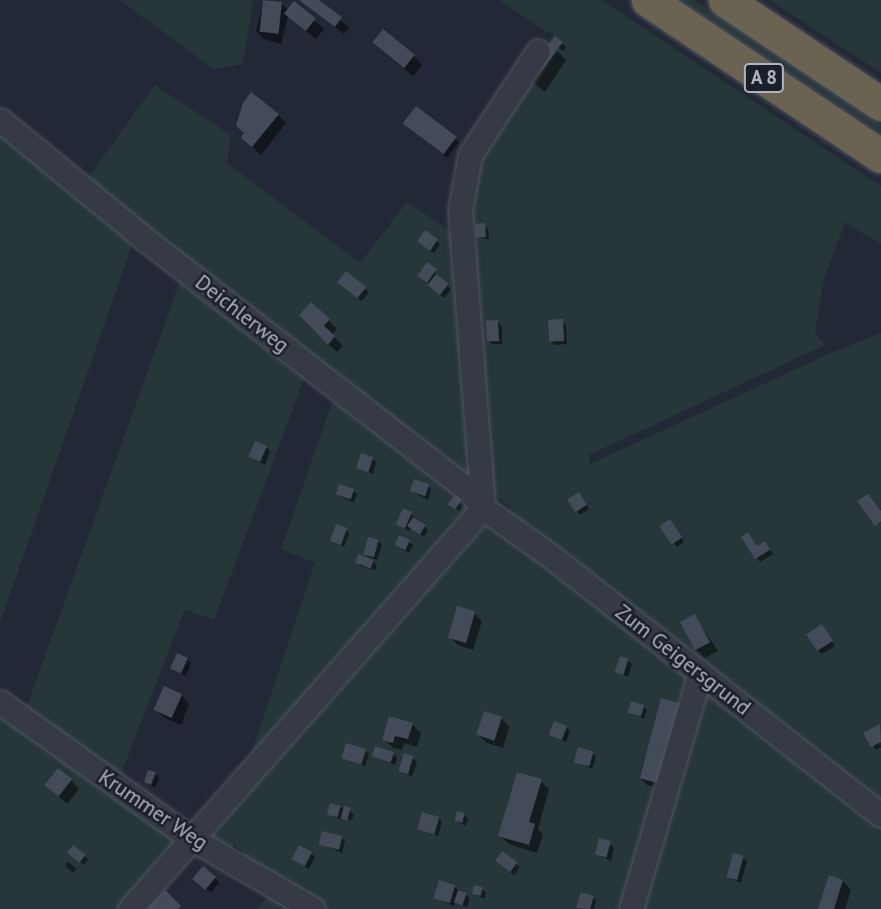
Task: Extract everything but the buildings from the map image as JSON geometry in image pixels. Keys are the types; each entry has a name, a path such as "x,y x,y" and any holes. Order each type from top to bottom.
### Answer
{"highway":[{"name":"A 8","path":"648,0 881,156"},
{"name":"A 8","path":"725,0 881,104"}],"lane":[{"path":"130,909 483,508 461,199 470,155 538,51"},
{"name":"Deichlerweg","path":"0,120 146,240 467,489 483,508"},
{"name":"Zum Geigersgrund","path":"483,508 548,554 881,815"},
{"path":"631,909 700,673"},
{"name":"Krummer Weg","path":"0,702 191,838 313,909"}],"shaded area":[{"path":"120,0 253,0 243,64 213,69"},
{"path":"499,0 602,0 881,186 881,244 845,222 824,279 815,332 825,345 589,455 590,464 831,353 881,333 881,909 257,909 279,884 212,844 207,830 462,541 492,523 499,524 511,507 477,481 466,482 84,183 155,85 231,135 227,163 360,263 407,202 470,244 466,202 476,164 554,33 545,31"},
{"path":"680,0 694,0 881,125 881,133"},
{"path":"769,0 881,0 881,73"},
{"path":"0,128 135,237 0,623"},
{"path":"183,273 307,371 214,620 185,609 117,784 24,714"},
{"path":"335,394 469,498 465,513 247,766 315,563 281,549"},
{"path":"0,707 182,837 121,909 0,909"}]}
